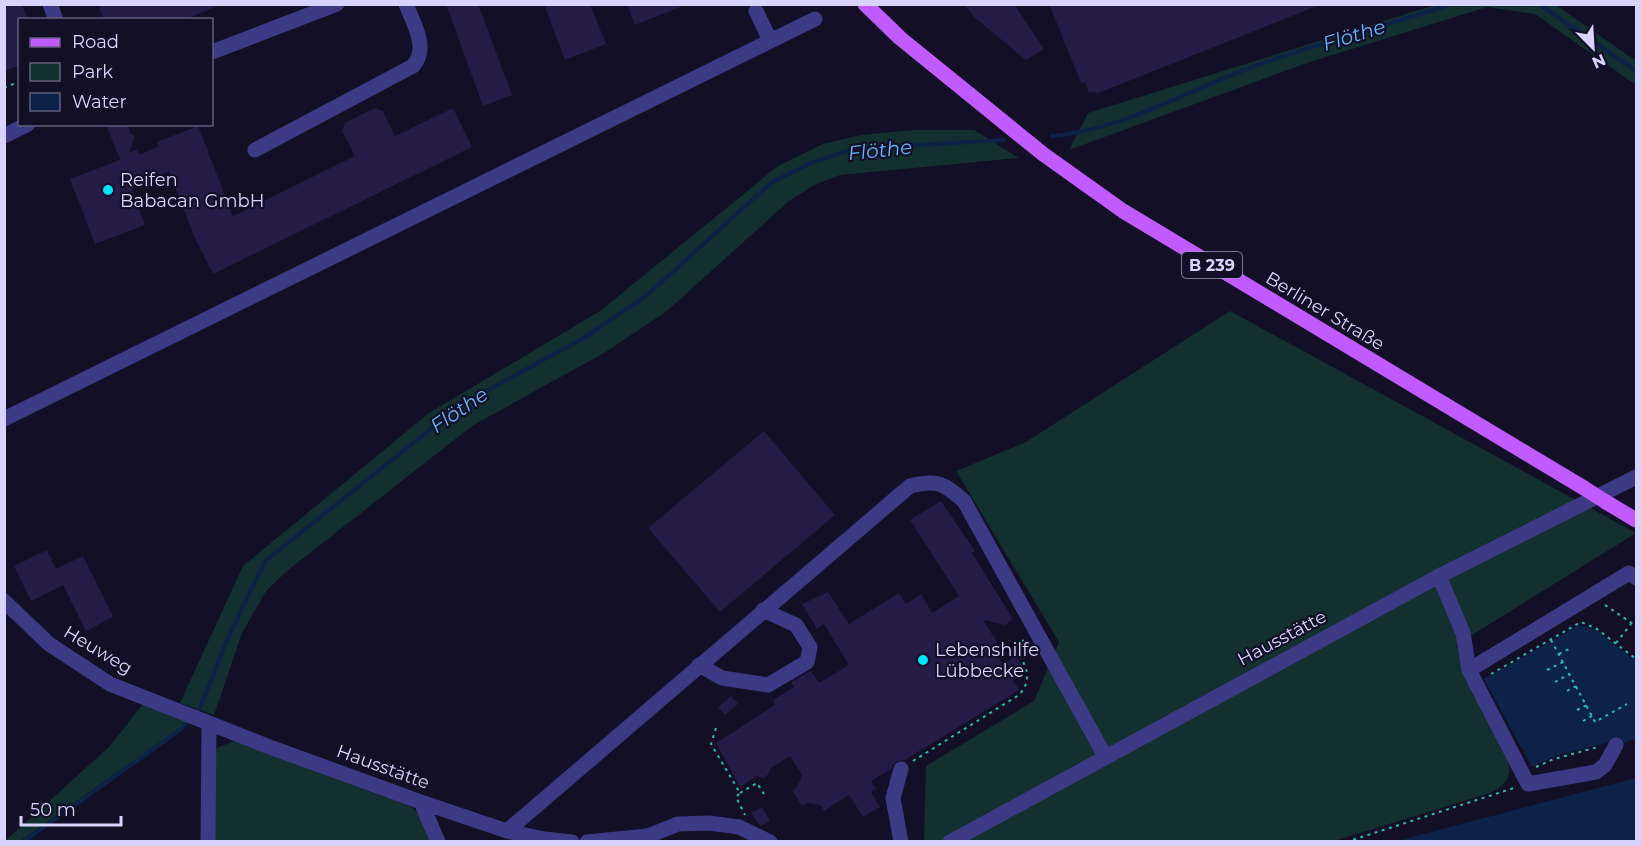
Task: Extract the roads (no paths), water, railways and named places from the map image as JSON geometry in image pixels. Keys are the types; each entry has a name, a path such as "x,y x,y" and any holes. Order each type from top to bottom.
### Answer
{"main road":[{"name":"Berliner Straße","path":"865,4 900,38 1043,154 1123,211 1636,520"}],"street":[{"path":"213,52 337,4"},
{"path":"255,150 412,66 420,56 421,47 406,4"},
{"path":"756,11 770,40"},
{"path":"4,419 814,18"},
{"path":"4,136 24,126"},
{"name":"Hausstätte","path":"950,842 1439,576 1636,477"},
{"path":"507,831 910,486 932,480 945,485 964,501 1105,756"},
{"path":"1479,675 1593,595 1629,573 1636,578"},
{"path":"1439,576 1479,675 1528,784 1596,772 1605,765 1616,745"},
{"name":"Heuweg","path":"4,601 49,644 110,684 184,713"},
{"path":"699,665 722,678 768,685 807,662 810,647 796,625 763,610"},
{"name":"Hausstätte","path":"184,713 421,802 507,831 572,842"},
{"path":"208,842 209,723"},
{"path":"901,769 893,798 901,842"},
{"path":"421,802 438,842"},
{"path":"587,842 648,836 678,824 709,823 739,827 770,842"}],"water":[{"path":"1579,625 1596,630 1636,661 1636,739 1625,742 1621,747 1611,742 1555,756 1532,767 1484,679"},
{"path":"1636,778 1636,841 1397,841"}],"waterway":[{"name":"Flöthe","path":"1052,136 1078,132 1130,118 1255,66 1452,4"},
{"name":"Flöthe","path":"1539,4 1636,71"},
{"name":"Flöthe","path":"194,714 200,708 227,640 265,561 462,404 584,338 646,296 772,182 813,162 854,149 1004,140"},
{"name":"Flöthe","path":"23,842 180,730 189,720"}],"place":[{"name":"Reifen Babacan GmbH","path":"108,190"},
{"name":"Lebenshilfe Lübbecke","path":"923,660"}]}
